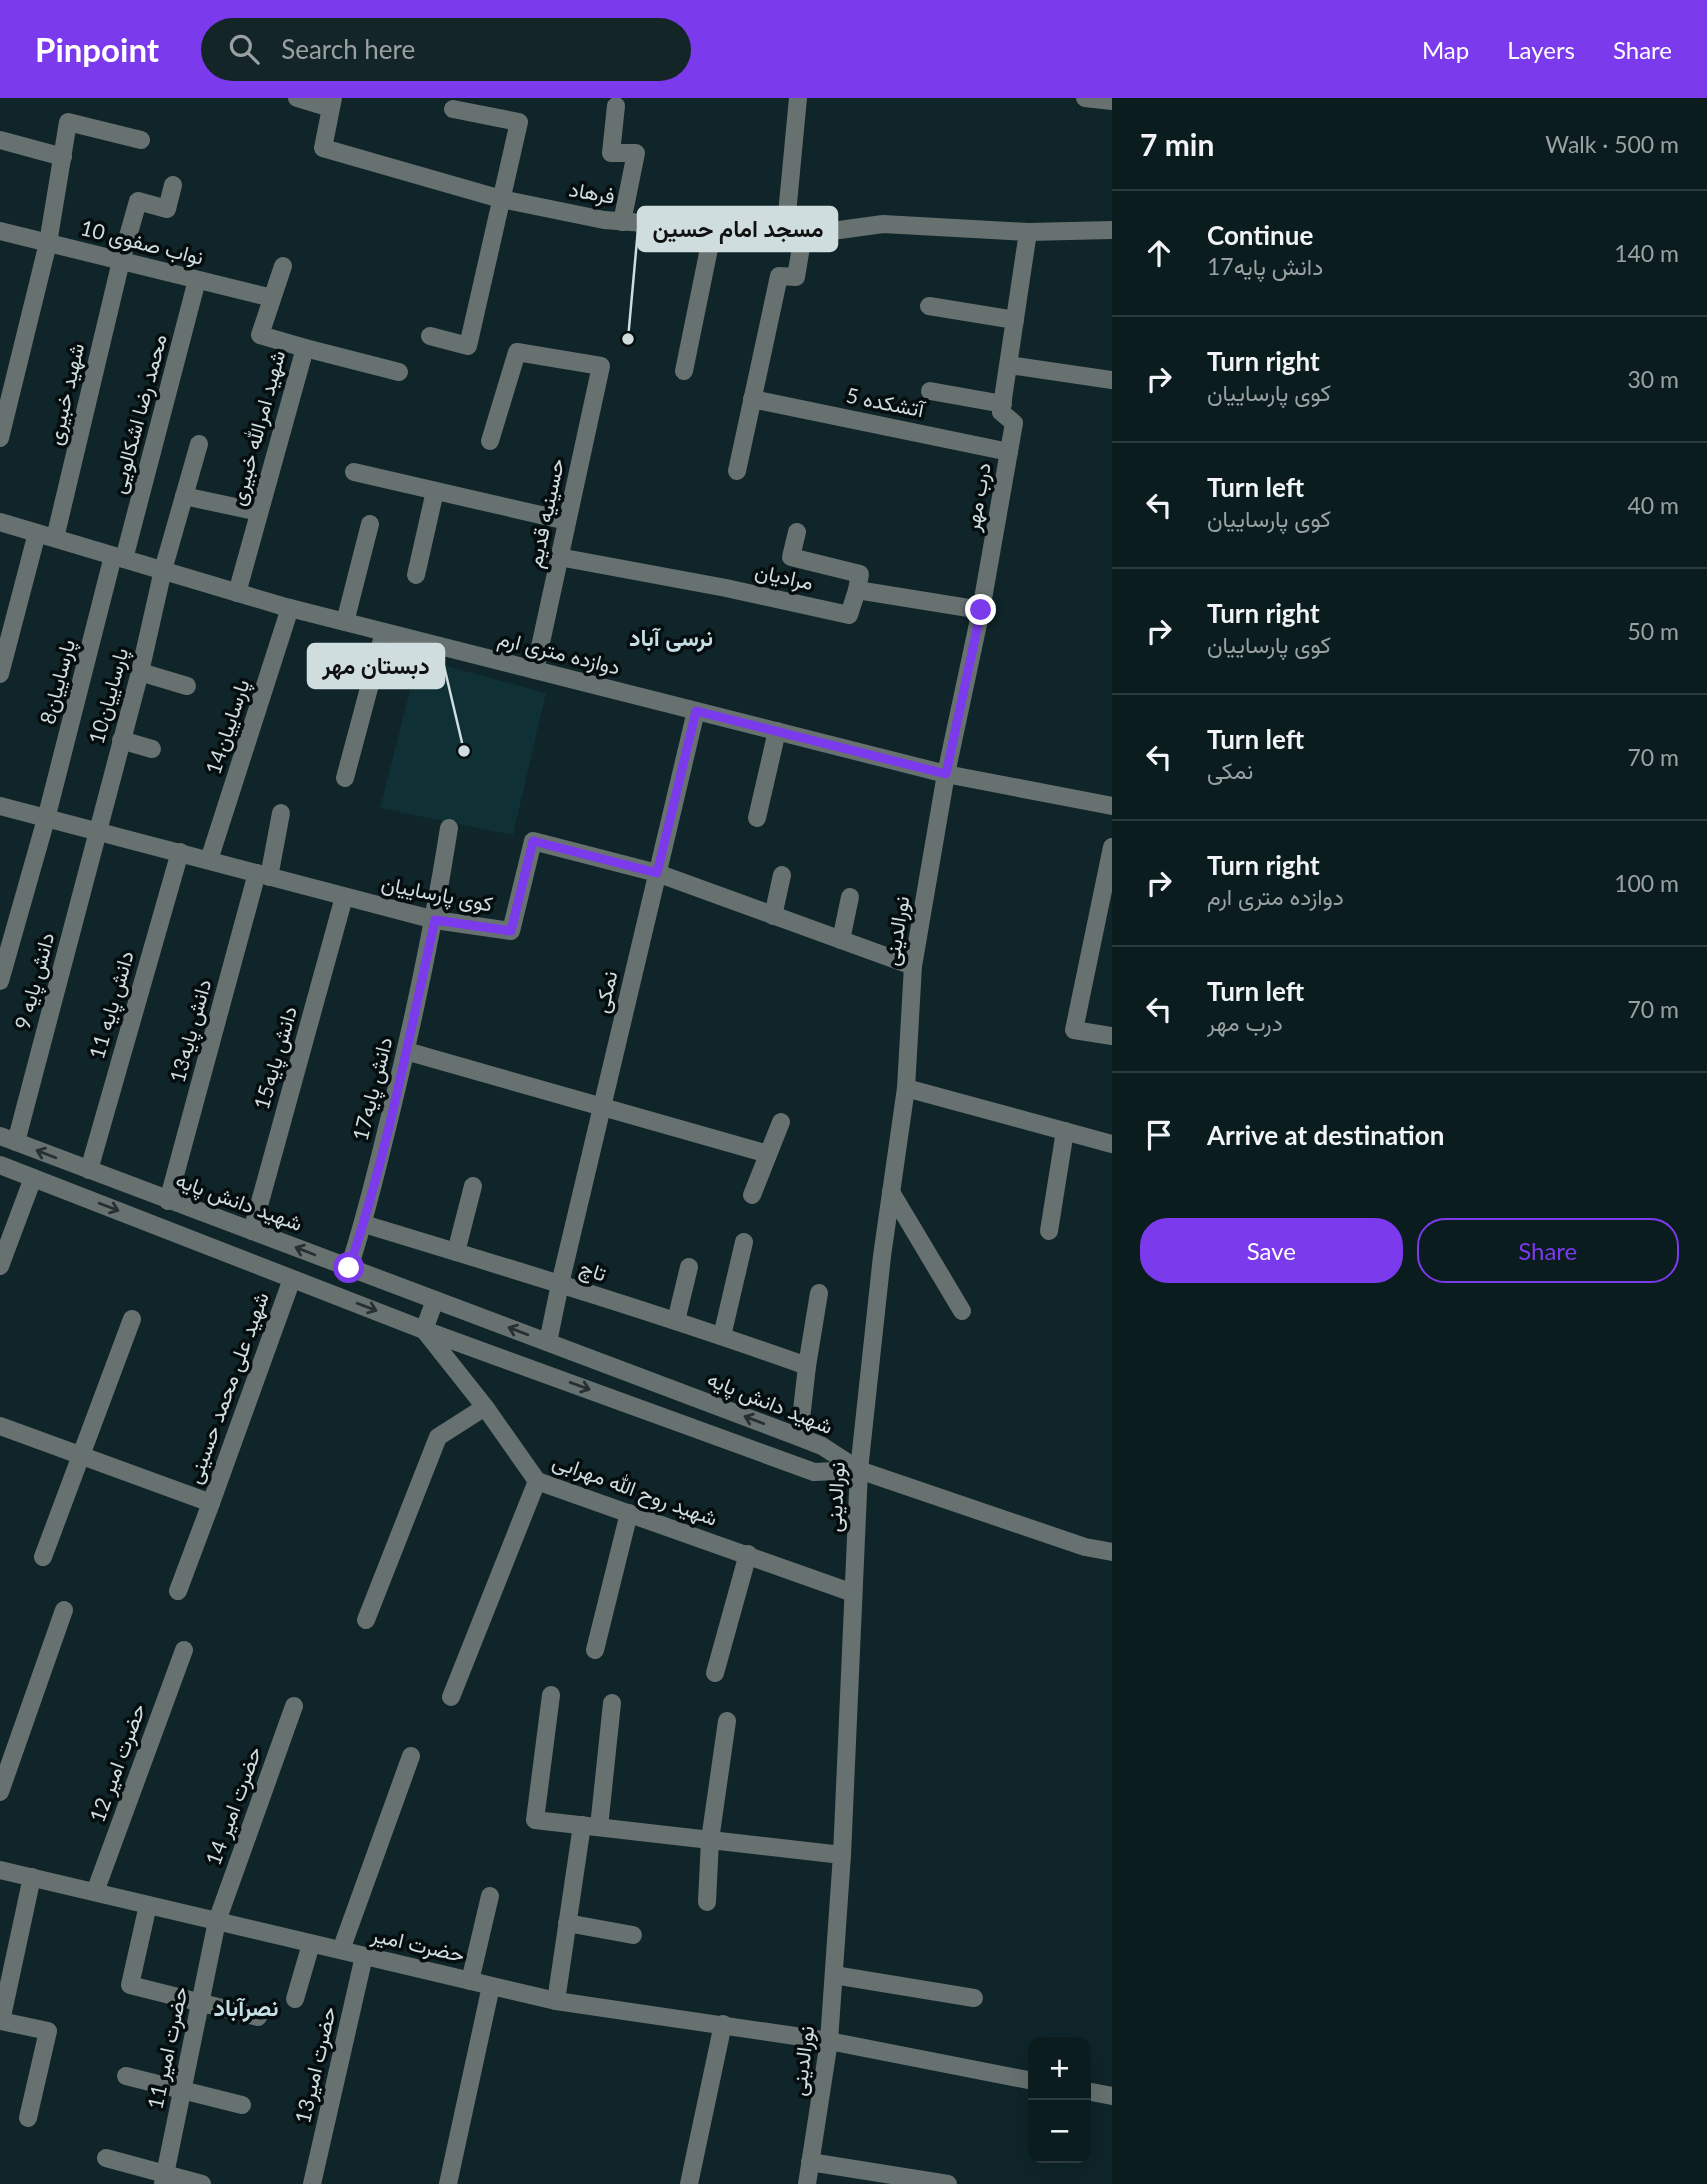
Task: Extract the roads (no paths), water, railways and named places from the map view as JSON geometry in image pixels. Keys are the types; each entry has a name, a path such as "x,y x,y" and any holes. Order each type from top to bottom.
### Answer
{"street":[{"path":"297,98 331,103"},
{"path":"737,471 779,276 796,277 794,235 798,98"},
{"path":"1085,98 1112,101"},
{"name":"فرهاد","path":"331,103 323,148 501,199 604,220 794,235 883,224 1028,232 1112,230"},
{"path":"615,106 611,153 636,153 622,222"},
{"path":"430,336 468,346 519,122 453,109"},
{"path":"0,438 48,243 68,122 141,140"},
{"path":"0,140 63,157"},
{"name":"شهید خبیری","path":"55,538 121,261 138,201 167,209 173,185"},
{"path":"684,371 713,229"},
{"name":"نواب صفوی 10","path":"0,231 272,298"},
{"name":"درب مهر","path":"946,774 981,610 1014,423 1001,412 1028,232"},
{"name":"شهید امرالله خبیری","path":"237,593 305,348 260,335 283,266"},
{"name":"محمد رضا اشکالویی","path":"118,557 197,280"},
{"path":"929,306 1015,320"},
{"path":"305,348 399,372"},
{"name":"حسینیه قدیم","path":"489,441 517,352 601,366 535,670"},
{"path":"1009,365 1112,380"},
{"path":"930,391 1003,404"},
{"name":"آتشکده 5","path":"752,399 1009,452"},
{"name":"پارساییان10","path":"97,832 140,672 163,570 199,444"},
{"path":"354,472 567,521"},
{"path":"416,575 435,491"},
{"path":"184,496 259,512"},
{"name":"دوازده متری ارم","path":"0,522 290,608 946,774 1112,806"},
{"path":"345,622 370,524"},
{"path":"797,532 791,557 860,574 857,590 981,610"},
{"path":"0,674 37,533"},
{"name":"پارساییان8","path":"0,981 118,557"},
{"name":"مرادیان","path":"559,558 726,588 849,615 857,590"},
{"name":"پارساییان14","path":"209,860 290,608"},
{"path":"345,778 384,632"},
{"path":"140,672 187,686"},
{"name":"نمکی","path":"548,1342 696,711"},
{"path":"757,818 777,732"},
{"path":"121,740 152,749"},
{"name":"نورالدینی","path":"807,2184 829,2041 834,1975 859,1470 882,1256 906,1088 913,966 946,774"},
{"name":"کوی پارساییان","path":"0,806 435,920 511,931 533,841 657,873 913,966"},
{"name":"دانش پایه13","path":"168,1201 282,813"},
{"name":"دانش پایه17","path":"349,1268 364,1224 406,1051 435,920 449,828"},
{"name":"دانش پایه 9","path":"8,1139 97,832"},
{"path":"1112,847 1073,1030 1112,1035"},
{"name":"دانش پایه 11","path":"89,1170 180,852"},
{"path":"772,916 782,875"},
{"name":"دانش پایه15","path":"252,1231 344,897"},
{"path":"841,940 850,897"},
{"path":"406,1051 768,1154"},
{"path":"906,1088 1112,1144"},
{"path":"752,1195 781,1122"},
{"path":"1049,1231 1065,1131"},
{"name":"شهید دانش پایه","path":"8,1139 799,1437 822,1446 859,1470"},
{"path":"0,1165 424,1329 814,1472 859,1470 1085,1547 1112,1552"},
{"path":"0,1266 33,1178"},
{"path":"456,1252 473,1186"},
{"path":"891,1192 962,1311"},
{"name":"تاچ","path":"364,1224 676,1321 807,1366"},
{"path":"722,1336 744,1242"},
{"path":"676,1321 689,1267"},
{"name":"شهید علی محمد حسینی","path":"0,1426 211,1503 292,1279"},
{"path":"799,1437 819,1293"},
{"path":"424,1329 435,1300"},
{"path":"43,1557 132,1319"},
{"name":"شهید روح الله مهرابی","path":"424,1329 485,1407 537,1481 853,1593"},
{"path":"366,1620 438,1437 485,1407"},
{"path":"451,1697 537,1481"},
{"path":"178,1591 211,1503"},
{"path":"595,1650 629,1513"},
{"path":"715,1672 748,1554"},
{"path":"0,1792 64,1610"},
{"name":"حضرت امیر 12","path":"95,1892 184,1650"},
{"path":"551,1695 535,1820 842,1855"},
{"path":"556,2001 568,1923 590,1826 612,1703"},
{"name":"حضرت امیر 14","path":"217,1921 294,1706"},
{"path":"707,1902 710,1840 727,1721"},
{"path":"341,1950 411,1756"},
{"name":"حضرت امیر","path":"0,1870 556,2001 829,2041 1028,2080"},
{"path":"28,2118 48,2031 1,2021 32,1877"},
{"path":"470,1981 490,1896"},
{"path":"148,1905 130,1985 258,2017"},
{"name":"حضرت امیر 11","path":"164,2179 217,1921"},
{"path":"568,1923 634,1935"},
{"path":"295,1999 311,1944"},
{"name":"حضرت امیر13","path":"312,2184 364,1956"},
{"path":"834,1975 974,1998"},
{"path":"448,2184 491,1986"},
{"path":"689,2184 723,2024"},
{"path":"126,2076 242,2105"},
{"path":"1091,2092 1112,2096"},
{"path":"106,2158 164,2179 202,2184"},
{"path":"810,2162 948,2184"}],"place":[{"name":"مسجد امام حسین","path":"628,339"},
{"name":"دبستان مهر","path":"464,751"}],"district":[{"name":"نرسی آباد","path":"671,638"},
{"name":"نصرآباد","path":"246,2008"}]}
